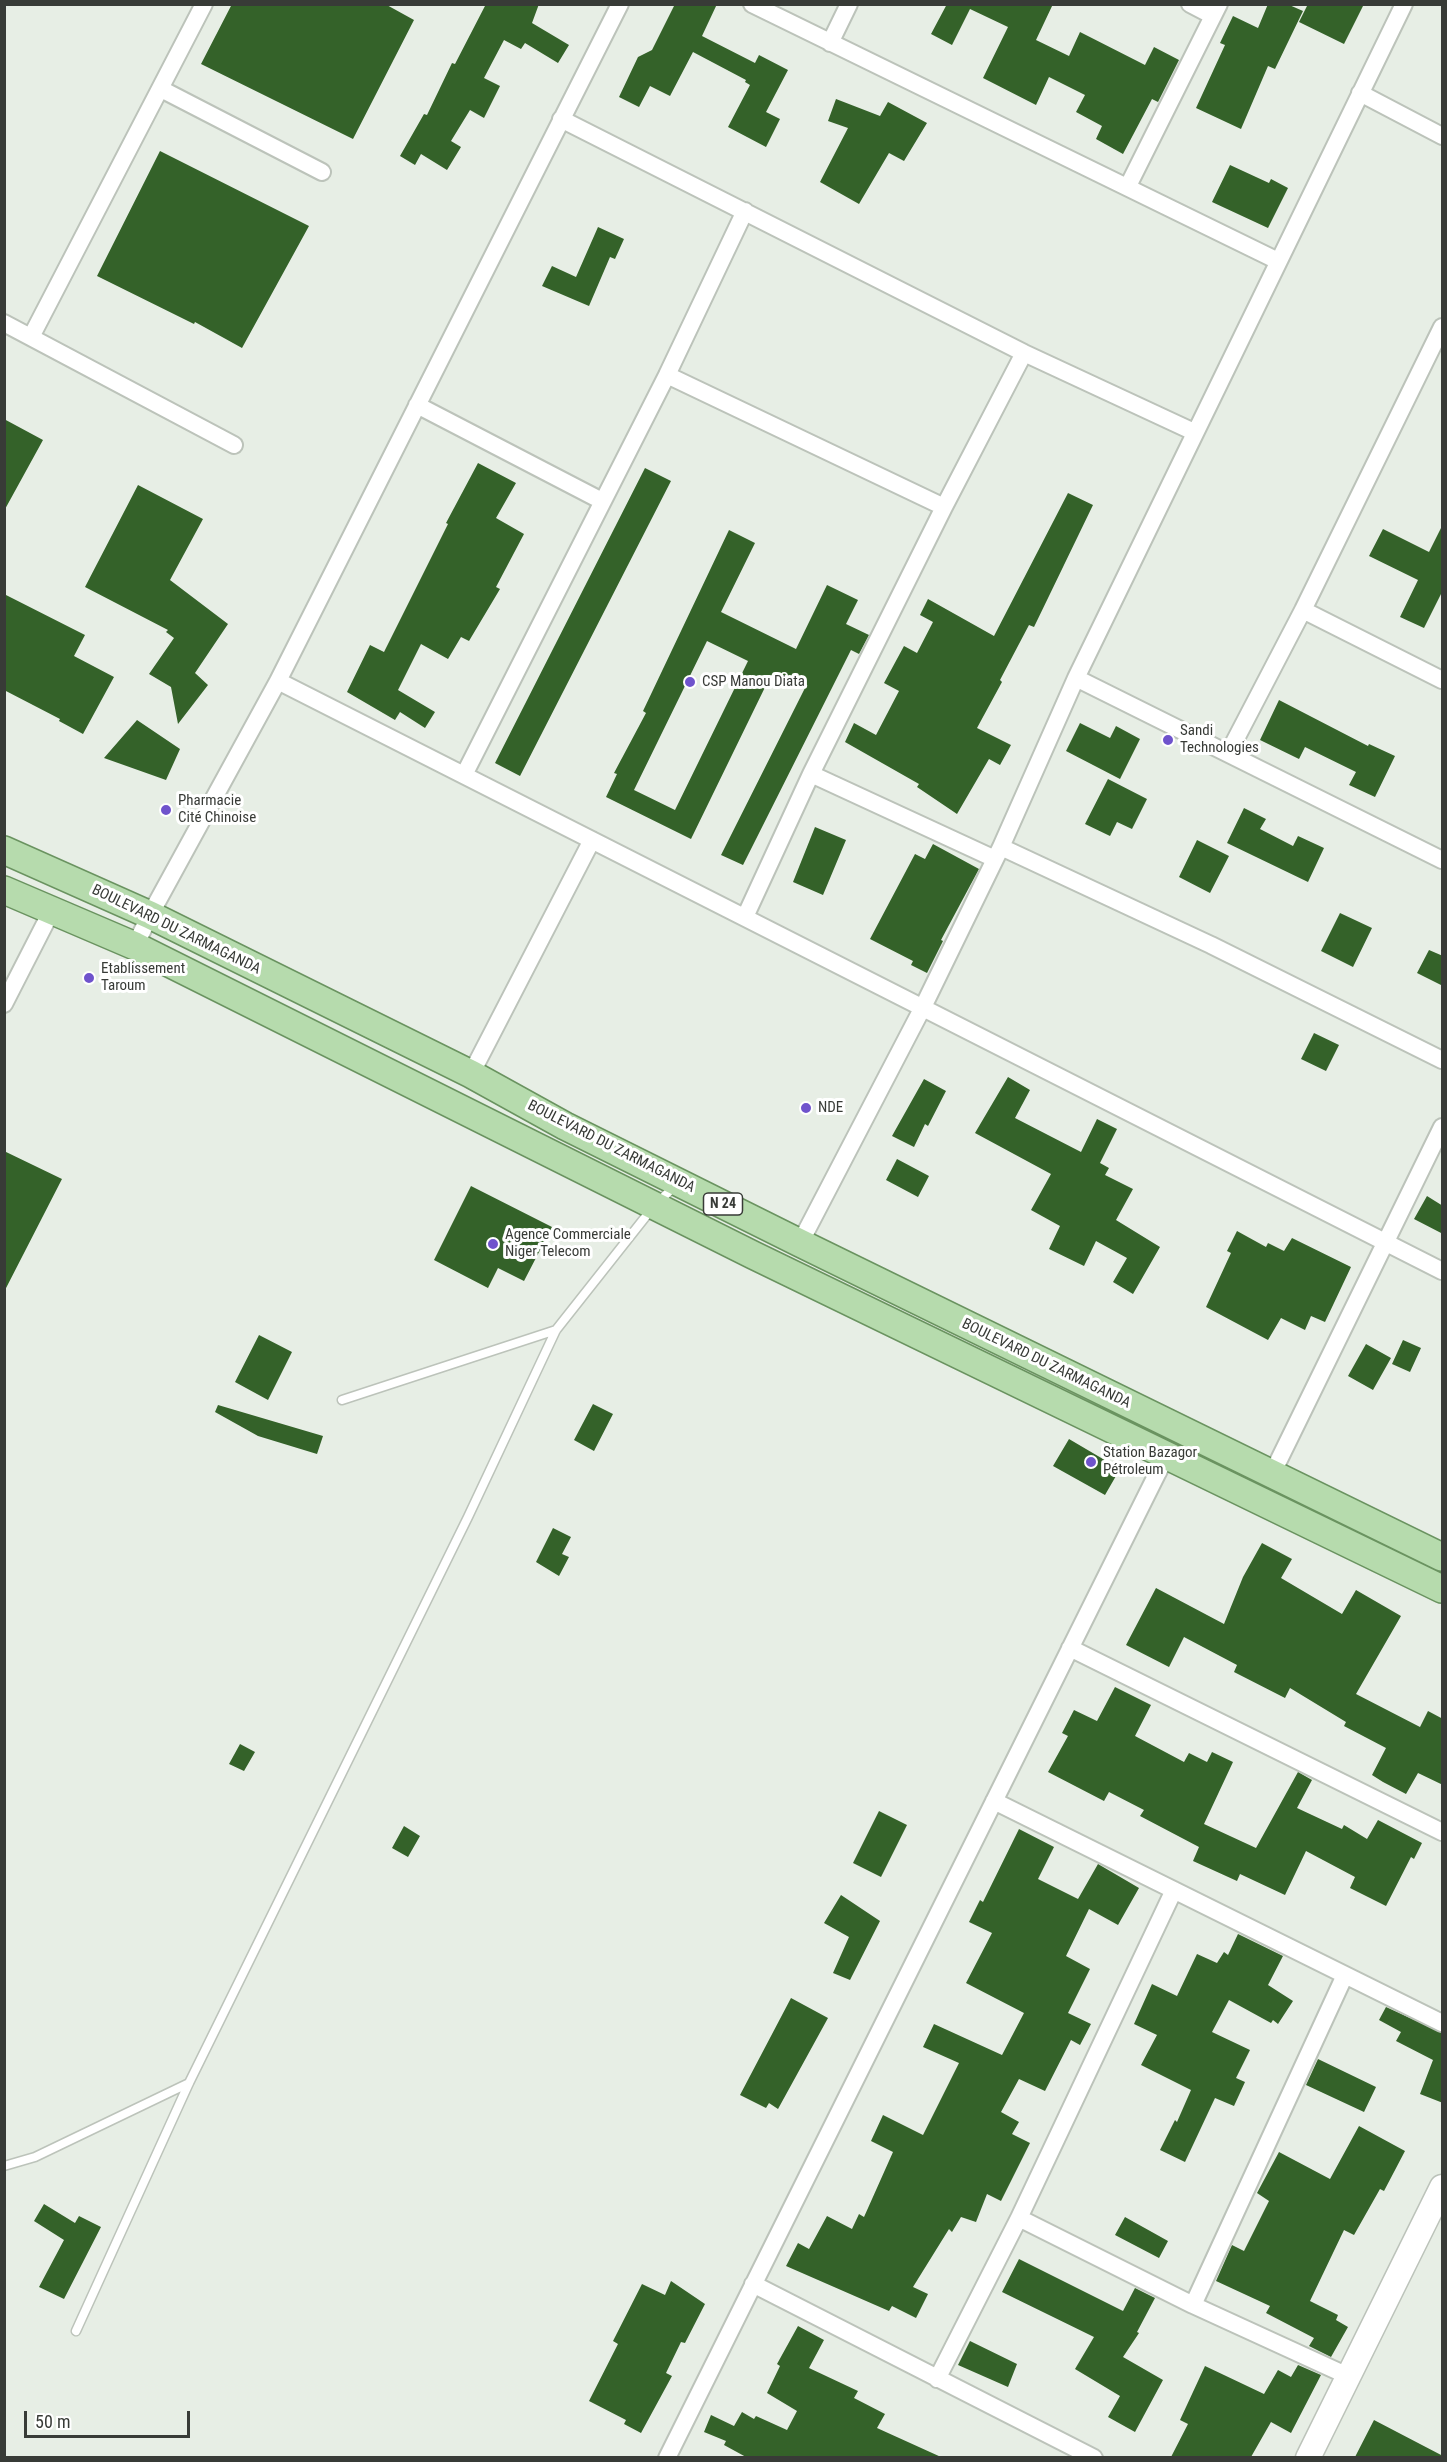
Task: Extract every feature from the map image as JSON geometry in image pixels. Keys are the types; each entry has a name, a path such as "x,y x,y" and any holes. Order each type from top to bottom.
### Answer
{"main road":[{"name":"BOULEVARD DU ZARMAGANDA","path":"4,850 150,915 471,1074 565,1126 800,1243 1443,1557"},
{"name":"BOULEVARD DU ZARMAGANDA","path":"4,890 135,946 654,1206 1443,1590"},
{"path":"1105,1426 1116,1398"}],"street":[{"path":"31,337 204,4"},
{"path":"135,946 278,681 620,4"},
{"path":"752,4 1278,261"},
{"path":"830,43 849,4"},
{"path":"1128,186 1216,10 1190,4"},
{"path":"800,1243 922,1007 998,853 1076,678 1404,4"},
{"path":"161,89 322,172"},
{"path":"1360,93 1443,136"},
{"path":"561,119 1024,352 1194,432"},
{"path":"464,775 667,375 745,211"},
{"path":"4,323 234,445"},
{"path":"1228,752 1435,362 1443,327"},
{"path":"745,917 811,774 1024,352"},
{"path":"667,375 944,507"},
{"path":"417,405 602,501"},
{"path":"1303,610 1440,673"},
{"path":"1076,678 1443,860"},
{"path":"278,681 1443,1270"},
{"path":"811,774 1211,945 1443,1060"},
{"path":"471,1074 592,840"},
{"path":"4,1005 51,912"},
{"path":"1272,1474 1443,1127"},
{"path":"667,2457 1166,1456"},
{"path":"1070,1648 1443,1832"},
{"path":"994,1801 1443,2023"},
{"path":"937,2379 1019,2218 1174,1890"},
{"path":"1193,2305 1345,1975"},
{"path":"1308,2457 1443,2187"},
{"path":"1019,2218 1193,2305 1348,2376"},
{"path":"753,2284 1094,2457"}],"lane":[{"path":"76,2331 189,2083 468,1518 556,1330 654,1206 678,1182"},
{"path":"342,1400 556,1330"},
{"path":"4,2166 35,2157 189,2083"}],"building":[{"path":"232,4 385,4 414,20 353,139 201,64"},
{"path":"486,4 539,4 532,23 569,45 558,63 525,43 521,49 504,40 484,78 500,86 484,118 470,110 451,141 461,147 447,170 421,154 415,165 400,156 424,114 427,115 452,63 455,64"},
{"path":"675,4 717,4 702,36 755,63 759,55 788,70 766,112 780,119 766,147 728,127 750,85 745,82 746,80 693,52 670,96 650,86 639,107 619,97 638,57 652,50"},
{"path":"947,4 1053,4 1036,40 1069,56 1080,32 1145,65 1154,47 1179,60 1158,102 1152,99 1123,154 1096,139 1102,126 1076,112 1085,95 1049,77 1036,105 983,78 1008,27 970,9 952,45 931,34"},
{"path":"1268,4 1287,4 1303,11 1275,69 1268,66 1241,129 1196,108 1225,45 1220,43 1233,16 1258,28"},
{"path":"1308,4 1364,4 1344,44 1299,22"},
{"path":"836,99 880,116 888,102 927,123 904,161 889,153 859,204 820,182 848,128 828,121"},
{"path":"160,151 309,226 242,348 195,322 194,324 97,276"},
{"path":"1230,165 1269,183 1271,179 1288,188 1268,228 1212,202"},
{"path":"598,227 624,239 615,259 610,257 589,306 542,286 552,266 576,277"},
{"path":"4,419 43,440 4,511"},
{"path":"478,463 516,483 496,518 524,534 496,587 500,589 469,641 461,637 448,659 421,644 398,690 435,712 425,728 400,712 395,720 347,692 370,645 384,652 448,524 446,523"},
{"path":"645,468 671,481 520,776 495,763"},
{"path":"138,485 203,519 170,580 228,624 195,673 208,685 178,724 171,687 149,674 174,638 166,632 168,630 85,587"},
{"path":"1068,493 1093,505 1034,627 1029,625 977,728 1011,745 1000,765 989,759 957,814 917,787 919,784 845,742 854,723 876,735 899,691 884,683 904,646 917,653 933,622 920,615 928,599 994,636"},
{"path":"1443,524 1443,590 1424,628 1400,617 1418,580 1369,556 1383,529 1429,552"},
{"path":"729,530 755,543 721,612 796,649 827,585 858,600 846,624 869,635 859,654 851,650 743,865 721,855 805,688 773,673 691,839 606,797 617,774 614,773 646,713 643,711","holes":["707,641 748,661 675,810 634,790"]},
{"path":"4,594 85,635 74,656 114,677 83,734 59,721 60,719 4,690"},
{"path":"1279,700 1368,746 1369,744 1395,756 1375,797 1349,785 1356,772 1305,747 1299,759 1260,740"},
{"path":"137,720 180,749 166,780 104,758"},
{"path":"1080,723 1110,738 1116,726 1140,739 1120,779 1066,751"},
{"path":"1108,779 1147,799 1132,829 1117,822 1110,836 1085,824"},
{"path":"1244,808 1266,819 1260,829 1293,846 1298,836 1324,848 1308,882 1227,843"},
{"path":"815,827 846,840 823,895 793,882"},
{"path":"1197,840 1229,856 1210,893 1179,877"},
{"path":"933,844 979,869 941,940 943,941 927,973 911,965 913,961 870,939 915,854 925,859"},
{"path":"1340,913 1372,928 1353,967 1321,951"},
{"path":"1429,950 1443,956 1443,986 1417,973"},
{"path":"1314,1033 1339,1045 1326,1071 1301,1059"},
{"path":"1008,1077 1030,1090 1015,1118 1081,1152 1097,1119 1117,1129 1100,1163 1109,1168 1105,1175 1133,1189 1116,1220 1160,1247 1133,1294 1113,1282 1127,1258 1096,1241 1084,1266 1049,1249 1060,1226 1031,1210 1051,1174 975,1133"},
{"path":"924,1079 946,1091 928,1126 925,1124 914,1147 892,1136"},
{"path":"4,1151 62,1179 4,1292"},
{"path":"897,1159 929,1176 918,1197 886,1180"},
{"name":"Agence Commerciale Niger Telecom","path":"471,1186 552,1227 524,1281 498,1268 488,1288 434,1260"},
{"path":"1427,1196 1443,1206 1443,1234 1414,1219"},
{"path":"1237,1231 1266,1247 1268,1243 1284,1251 1292,1238 1351,1267 1325,1322 1311,1316 1305,1330 1281,1318 1268,1340 1206,1307 1231,1253 1227,1251"},
{"path":"259,1335 292,1352 268,1400 235,1382"},
{"path":"1403,1340 1421,1348 1410,1372 1392,1364"},
{"path":"1366,1344 1391,1358 1373,1390 1348,1376"},
{"path":"593,1404 613,1414 594,1451 574,1440"},
{"path":"218,1405 323,1436 317,1454 258,1436 215,1412"},
{"path":"1069,1439 1120,1469 1105,1495 1053,1466"},
{"path":"553,1528 571,1537 562,1554 569,1557 559,1576 536,1562"},
{"path":"1262,1543 1292,1559 1281,1578 1342,1614 1356,1590 1401,1616 1356,1694 1420,1727 1428,1711 1443,1719 1443,1785 1418,1773 1406,1794 1383,1782 1372,1775 1386,1748 1344,1726 1346,1722 1290,1688 1285,1698 1234,1672 1237,1665 1184,1637 1169,1667 1126,1645 1156,1588 1224,1624 1243,1577"},
{"path":"1115,1687 1151,1705 1135,1736 1184,1762 1189,1753 1207,1762 1212,1752 1233,1762 1204,1824 1256,1848 1298,1772 1312,1780 1297,1808 1342,1829 1344,1825 1367,1839 1378,1820 1422,1843 1414,1859 1411,1857 1386,1906 1350,1888 1355,1877 1306,1851 1285,1895 1240,1874 1237,1881 1193,1861 1199,1847 1140,1816 1144,1810 1109,1792 1104,1801 1048,1772 1068,1736 1062,1733 1074,1710 1097,1721"},
{"path":"240,1744 255,1752 244,1771 229,1764"},
{"path":"879,1811 907,1825 881,1877 853,1863"},
{"path":"404,1826 420,1836 408,1857 392,1848"},
{"path":"1019,1829 1054,1847 1038,1879 1078,1899 1098,1864 1139,1888 1118,1925 1089,1909 1066,1956 1090,1969 1068,2013 1091,2024 1080,2045 1071,2040 1045,2091 1019,2079 1001,2112 1019,2122 1012,2134 1030,2143 1001,2201 987,2194 976,2222 961,2217 952,2232 949,2229 913,2287 928,2294 916,2318 892,2306 889,2311 786,2266 798,2243 809,2249 827,2216 852,2229 859,2214 864,2217 893,2152 871,2141 883,2115 923,2135 959,2063 923,2047 934,2024 1002,2055 1024,2013 966,1983 992,1933 969,1922 980,1900 983,1902"},
{"path":"841,1895 880,1921 850,1980 833,1973 849,1937 824,1923"},
{"path":"1238,1934 1283,1956 1268,1985 1293,2001 1278,2024 1273,2020 1271,2023 1229,2000 1212,2032 1250,2050 1236,2078 1245,2082 1234,2106 1215,2098 1185,2162 1160,2150 1175,2120 1177,2122 1191,2090 1141,2065 1157,2035 1134,2024 1152,1984 1177,1996 1197,1954 1217,1963 1224,1952 1228,1955"},
{"path":"791,1998 828,2018 778,2109 769,2103 766,2108 740,2095"},
{"path":"1386,2007 1443,2033 1443,2103 1420,2094 1433,2060 1396,2041 1401,2032 1379,2020"},
{"path":"1318,2059 1376,2087 1364,2112 1306,2085"},
{"path":"1359,2126 1405,2151 1384,2191 1380,2189 1354,2235 1344,2230 1310,2301 1338,2315 1336,2320 1348,2327 1331,2357 1309,2346 1314,2338 1266,2313 1270,2306 1216,2281 1232,2245 1244,2251 1269,2201 1257,2193 1279,2152 1330,2179"},
{"path":"44,2204 75,2223 79,2216 101,2227 64,2299 39,2287 64,2240 34,2221"},
{"path":"1125,2217 1168,2241 1159,2258 1115,2235"},
{"path":"1019,2259 1123,2311 1135,2288 1155,2298 1137,2332 1139,2333 1123,2357 1163,2380 1135,2432 1108,2417 1120,2396 1075,2369 1094,2337 1002,2292"},
{"path":"671,2281 705,2304 685,2343 681,2342 666,2373 672,2376 641,2433 624,2424 626,2420 589,2401 618,2344 613,2341 642,2284 665,2295"},
{"path":"798,2326 824,2340 809,2368 858,2391 854,2398 885,2414 877,2428 941,2457 746,2457 724,2445 726,2441 704,2432 711,2415 734,2426 742,2412 754,2419 756,2416 787,2430 797,2411 767,2393 780,2366 777,2364"},
{"path":"970,2341 1017,2364 1008,2387 958,2365"},
{"path":"1298,2365 1321,2375 1291,2433 1271,2422 1251,2457 1171,2457 1188,2424 1180,2420 1205,2366 1264,2394 1278,2370 1291,2377"},
{"path":"1374,2420 1443,2456 1443,2457 1355,2457"}],"place":[{"name":"CSP Manou Diata","path":"690,682"},
{"name":"Sandi Technologies","path":"1168,740"},
{"name":"Pharmacie Cité Chinoise","path":"166,810"},
{"name":"Etablissement Taroum","path":"89,978"},
{"name":"NDE","path":"806,1108"},
{"name":"Agence Commerciale Niger Telecom","path":"493,1244"},
{"name":"Station Bazagor Pétroleum","path":"1091,1462"}]}
